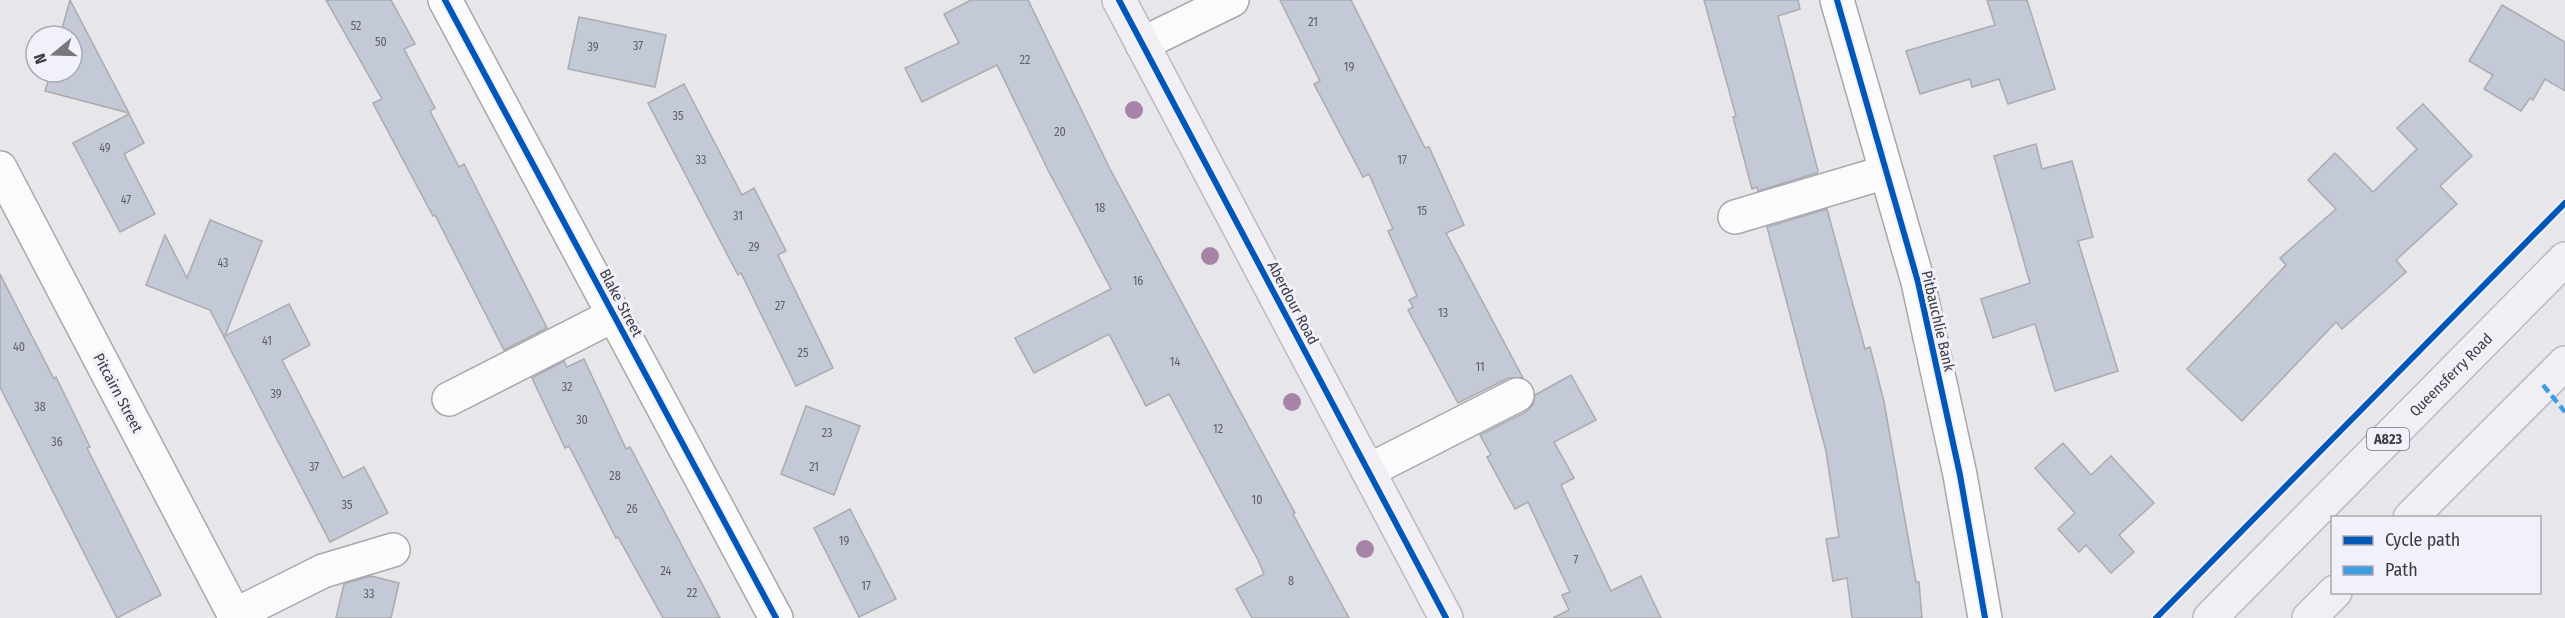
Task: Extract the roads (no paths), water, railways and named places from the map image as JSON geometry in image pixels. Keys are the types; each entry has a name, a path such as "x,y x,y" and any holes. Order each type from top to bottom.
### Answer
{"main road":[{"name":"Aberdour Road","path":"1119,0 1446,618"},
{"name":"Queensferry Road","path":"2210,618 2565,259"},
{"path":"2412,516 2565,363"},
{"path":"2309,618 2333,594"}],"street":[{"name":"Blake Street","path":"446,0 776,618"},
{"path":"1142,44 1232,0"},
{"name":"Pitbauchlie Bank","path":"1837,0 1918,282 1960,475 1985,618"},
{"name":"Pitcairn Street","path":"0,168 235,616"},
{"path":"1736,217 1886,172"},
{"path":"449,399 614,315"},
{"path":"1368,471 1517,395"},
{"path":"235,616 323,571 393,550"}]}
